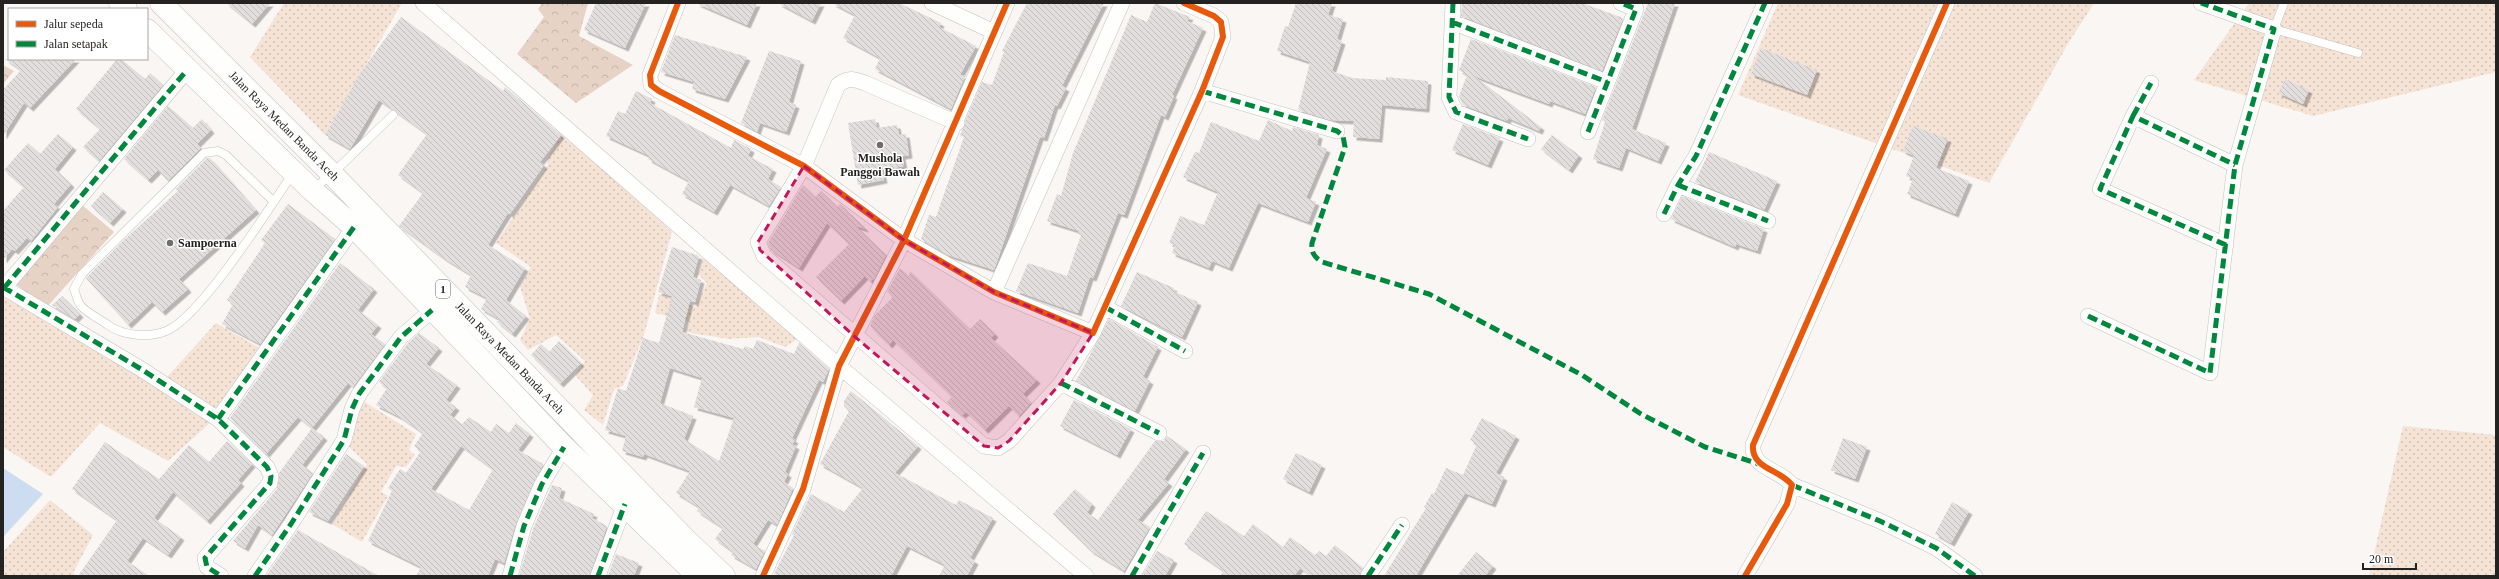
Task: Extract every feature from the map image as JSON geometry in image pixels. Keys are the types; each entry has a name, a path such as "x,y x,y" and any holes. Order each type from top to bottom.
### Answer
{"highway":[{"name":"Jalan Raya Medan Banda Aceh","path":"161,3 332,174 685,539 724,576"},
{"name":"Jalan Raya Medan Banda Aceh","path":"148,31 312,190 354,227 564,447 625,504 698,576"}],"street":[{"path":"423,3 840,366 1086,576"},
{"path":"678,3 650,75 651,85 659,91 804,166 904,240 994,292 1093,334"},
{"path":"932,3 994,32"},
{"path":"763,576 803,489 840,366 904,240 957,123 967,94 1007,3"},
{"path":"994,292 1122,3"},
{"path":"957,123 865,83 853,79 845,80 838,85 804,166 758,242 764,256 854,336 984,446 998,448 1009,442 1061,383 1093,334 1202,91 1222,37 1221,22 1214,16 1184,3"},
{"path":"1453,3 1449,97 1453,109 1463,115 1528,139"},
{"path":"1588,132 1637,6 1621,3"},
{"path":"1664,214 1678,185 1696,156 1765,3"},
{"path":"1947,3 1753,445 1755,458 1759,464 1787,478 1792,485 1880,521 1936,548 1975,576"},
{"path":"2088,316 2210,373 2235,165 2274,29 2201,3"},
{"path":"1452,22 1607,82"},
{"path":"187,70 4,288 141,369 218,419 267,467 271,476 270,483 204,558 207,567 222,576"},
{"path":"2151,83 2133,116 2100,189 2226,245"},
{"path":"1202,91 1337,131"},
{"path":"2133,116 2235,165"},
{"path":"1678,185 1768,221"},
{"path":"218,419 354,227"},
{"path":"1105,307 1185,351"},
{"path":"255,576 291,524 344,440 352,409 360,394 401,336 432,310"},
{"path":"1061,383 1159,433"},
{"path":"510,576 524,526 542,484 564,447"},
{"path":"1132,576 1203,453"},
{"path":"1745,576 1787,504 1792,485"},
{"path":"598,576 625,504"},
{"path":"1368,576 1402,525"}],"lane":[{"path":"2284,3 2274,29 2358,53"},
{"path":"312,190 332,174 393,115"},
{"path":"273,201 226,155 218,151 204,153 82,274 74,289 81,306 115,330 147,336 168,331 191,312 208,293 294,172"}],"highlighted area":[{"path":"804,166 904,240 994,292 1093,333 1061,383 1009,441 998,448 984,446 854,336 760,250 758,242"}],"shaded area":[{"path":"284,3 402,3 325,135 250,57"},
{"path":"1778,3 2094,3 2069,42 1989,183 1738,95"},
{"path":"2249,3 2496,3 2496,72 2313,116 2194,80"},
{"path":"562,133 566,140 588,153 672,232 644,335 623,386 614,389 603,425 584,410 593,395 575,375 585,361 556,335 528,350 520,340 530,319 520,286 531,267 496,243 548,165 547,159"},
{"path":"705,253 801,337 785,347 759,337 729,339 685,332 690,322 655,313 659,294 695,307 707,283 698,274"},
{"path":"3,292 212,421 168,461 100,423 51,477 3,447"},
{"path":"216,323 263,350 216,413 166,378"},
{"path":"363,401 416,434 409,450 415,455 406,467 396,466 381,492 388,496 362,542 332,524 367,464 347,445"},
{"path":"2403,426 2496,435 2496,576 2369,576"},
{"path":"50,500 93,535 73,573 77,576 3,576 3,552"}],"green space":[{"path":"542,3 588,3 579,36 633,65 576,103 517,54 544,17 538,9"},
{"path":"3,65 14,71 3,84"},
{"path":"81,204 114,232 46,308 16,284"}],"water":[{"path":"3,468 43,494 3,537"}],"building":[{"path":"226,3 270,3 252,24"},
{"path":"596,3 646,3 625,48 584,30"},
{"path":"696,3 757,3 747,25"},
{"path":"778,3 821,3 812,21"},
{"path":"832,3 899,3 941,23 939,27 976,46 960,75 965,76 951,109 875,69 880,58 843,38 855,15"},
{"path":"1027,3 1104,3 1062,86 1066,88 1057,106 1055,105 1044,138 1040,137 994,270 948,255 921,239 929,215 936,217 964,137 960,136 982,82 992,85 1004,52 1002,51"},
{"path":"1155,3 1190,17 1187,21 1203,28 1172,95 1174,96 1165,117 1161,115 1124,215 1118,213 1093,278 1090,277 1078,313 1016,291 1028,263 1067,276 1081,235 1078,234 1079,231 1047,221 1057,194 1061,196 1073,153 1131,15 1147,22"},
{"path":"1296,3 1332,3 1328,15 1343,19 1337,39 1342,41 1332,71 1352,78 1386,80 1386,77 1428,81 1426,109 1382,105 1379,139 1353,137 1354,121 1330,120 1298,110 1310,62 1277,51 1285,26 1288,27"},
{"path":"1462,3 1582,3 1623,18 1602,71 1461,16"},
{"path":"1648,3 1675,3 1632,129 1666,143 1658,161 1626,148 1619,168 1593,159 1605,122 1602,120"},
{"path":"401,17 503,91 505,87 561,135 540,162 544,165 510,214 508,213 488,245 525,268 506,300 526,316 512,334 497,322 499,319 481,309 487,298 465,287 471,275 445,259 399,226 423,193 398,175 427,134 379,100 350,149 325,135 361,72"},
{"path":"675,35 747,57 725,99 692,89 694,82 661,72"},
{"path":"1471,39 1596,87 1585,114 1550,101 1549,104 1474,76 1541,127 1539,131 1508,118 1507,121 1463,105 1459,96 1467,75 1459,70"},
{"path":"1761,48 1817,70 1807,95 1751,74"},
{"path":"769,51 801,61 789,102 796,105 786,132 760,123 757,132 741,123"},
{"path":"5,59 75,60 30,108 24,103 3,136 3,90 21,70"},
{"path":"116,60 122,60 145,79 150,73 163,85 99,161 83,147 100,129 76,109"},
{"path":"2285,79 2309,90 2303,104 2278,93"},
{"path":"636,91 652,99 650,103 731,148 734,140 751,149 748,156 773,169 768,179 781,187 769,206 730,185 714,212 682,194 689,181 648,159 650,156 606,136 618,111 625,114"},
{"path":"168,106 193,128 202,119 211,130 197,144 201,148 168,181 158,170 148,180 124,159"},
{"name":"Mushola Panggoi Bawah","path":"875,119 877,128 897,125 899,135 906,134 909,155 902,156 904,166 882,170 884,180 858,185 848,123"},
{"path":"1268,120 1292,131 1293,127 1319,135 1317,145 1327,149 1306,198 1316,202 1308,222 1258,203 1229,268 1212,261 1209,268 1172,253 1175,245 1169,243 1180,216 1204,225 1218,192 1183,177 1195,152 1199,153 1211,122 1259,141"},
{"path":"1463,124 1500,138 1488,165 1452,150"},
{"path":"1913,126 1948,139 1936,168 1969,181 1955,214 1907,194 1913,179 1906,176 1914,156 1903,151"},
{"path":"58,134 73,147 55,169 71,184 54,204 58,207 31,241 27,238 15,251 12,249 3,260 3,211 24,187 4,170 28,143 40,154"},
{"path":"1552,135 1579,155 1569,170 1541,149"},
{"path":"1709,152 1777,181 1764,210 1695,182"},
{"name":"Sampoerna","path":"207,158 210,158 256,210 179,279 188,289 162,312 152,302 128,325 86,278 124,240 178,191 176,189"},
{"path":"803,185 815,197 821,191 837,207 840,204 866,229 856,226 886,255 874,279 870,281 865,276 841,301 816,277 849,244 827,223 799,268 771,250 768,243"},
{"path":"103,192 123,209 110,223 91,206"},
{"path":"1682,196 1764,229 1757,251 1736,244 1735,247 1671,219"},
{"path":"288,204 335,239 260,344 222,324 233,304 227,300 265,243 261,240"},
{"path":"672,247 699,256 693,277 701,280 695,302 690,301 682,332 743,349 745,346 753,349 757,340 794,354 799,343 829,369 823,382 819,380 792,438 795,440 792,444 796,446 785,472 788,474 784,482 793,488 777,525 768,520 753,544 765,551 756,569 731,555 733,552 715,539 723,528 697,511 699,507 676,493 690,471 644,454 643,457 622,451 626,436 605,430 618,388 626,391 643,338 659,343 672,296 658,292","holes":["670,368 702,378 694,407 734,418 719,461 684,439 693,416 660,403"]},
{"path":"340,263 374,289 358,310 378,325 371,334 385,344 353,387 348,383 312,428 298,417 266,454 230,418"},
{"path":"900,268 909,276 910,271 970,329 980,319 995,334 991,338 1037,380 1023,394 1031,403 1019,416 1009,406 985,430 966,412 962,415 947,402 952,397 893,340 889,345 870,326 875,315 893,297 887,292"},
{"path":"1137,272 1174,288 1173,291 1198,302 1182,337 1121,306"},
{"path":"62,296 80,314 75,319 52,305"},
{"path":"1109,319 1158,347 1143,377 1150,381 1135,411 1076,381"},
{"path":"419,333 439,348 426,364 457,385 446,400 456,407 450,415 462,424 469,417 491,432 496,424 509,433 516,423 530,434 518,450 543,464 516,523 504,563 495,559 488,576 416,576 421,567 368,541 392,491 388,488 400,469 406,473 421,451 414,446 423,433 400,417 376,405 387,388 379,382 408,343","holes":["461,446 493,469 469,510 431,489"]},
{"path":"559,341 581,363 560,384 531,355 541,344 549,352"},
{"path":"851,391 918,446 895,473 956,505 959,500 993,518 970,558 975,561 967,576 939,576 945,565 907,546 891,576 779,576 774,574 794,535 792,534 811,494 844,512 863,488 820,464 849,411 844,406 844,401"},
{"path":"1074,400 1131,429 1117,455 1060,426"},
{"path":"1482,418 1516,436 1496,473 1504,477 1492,504 1465,493 1416,576 1384,576 1426,508 1424,507 1432,493 1434,494 1446,468 1463,475 1477,444 1470,440"},
{"path":"312,428 324,437 302,465 313,473 272,535 258,525 245,548 233,541 277,489 279,473"},
{"path":"1167,436 1186,449 1164,479 1169,483 1138,520 1150,527 1124,571 1091,551 1053,514 1075,489 1092,504 1087,513 1098,520 1155,441 1164,441"},
{"path":"1843,438 1867,447 1855,479 1831,470"},
{"path":"227,441 252,464 238,480 241,483 207,521 173,492 154,518 181,537 168,555 143,538 127,561 149,576 78,576 117,520 72,489 105,442 159,479 189,445 209,462"},
{"path":"1296,453 1322,465 1309,492 1283,479"},
{"path":"346,454 364,466 328,521 309,512"},
{"path":"552,485 562,488 559,498 594,514 592,518 607,526 589,576 519,576 533,529"},
{"path":"1952,502 1969,511 1951,543 1935,534"},
{"path":"1206,511 1244,536 1253,524 1283,547 1290,537 1315,555 1319,551 1326,556 1335,545 1363,568 1359,576 1310,576 1300,568 1294,576 1220,576 1224,571 1184,544"},
{"path":"298,530 379,576 266,576"},
{"path":"1157,551 1174,560 1165,576 1142,576"},
{"path":"1476,552 1493,566 1485,576 1457,576"},
{"path":"616,554 639,563 634,576 608,576"}],"marked path":[{"path":"1453,3 1449,97 1456,112 1528,139"},
{"path":"1588,132 1636,9 1621,3"},
{"path":"1664,214 1678,185 1696,156 1765,3"},
{"path":"2088,316 2210,373 2235,165 2274,29 2201,3"},
{"path":"1452,22 1607,82"},
{"path":"4,288 187,70"},
{"path":"2133,116 2151,83"},
{"path":"1202,91 1337,131 1343,136 1345,147 1312,243 1314,254 1322,262 1429,294 1582,375 1641,414 1705,447 1759,464"},
{"path":"2226,245 2100,189 2133,116 2235,165"},
{"path":"1678,185 1768,221"},
{"path":"218,419 354,227"},
{"path":"3,287 141,369 218,419 267,467 271,476 270,483 205,558 207,567 221,576"},
{"path":"1105,307 1185,351"},
{"path":"255,576 291,524 344,440 352,409 359,394 401,337 432,310"},
{"path":"1061,383 1159,433"},
{"path":"510,576 524,526 542,484 564,447"},
{"path":"1132,576 1203,453"},
{"path":"1792,485 1880,521 1936,548 1975,576"},
{"path":"598,576 625,504"},
{"path":"1368,576 1402,525"}],"cycle path":[{"path":"678,3 650,75 651,85 659,91 804,166 904,240 994,292 1093,333 1202,91 1223,37 1221,22 1214,16 1184,3"},
{"path":"763,576 803,489 839,366 904,240 1007,3"},
{"path":"1745,576 1787,504 1792,485 1781,475 1761,464 1754,453 1753,445 1947,3"}],"place":[{"name":"Mushola Panggoi Bawah","path":"880,145"},
{"name":"Sampoerna","path":"170,243"}]}
